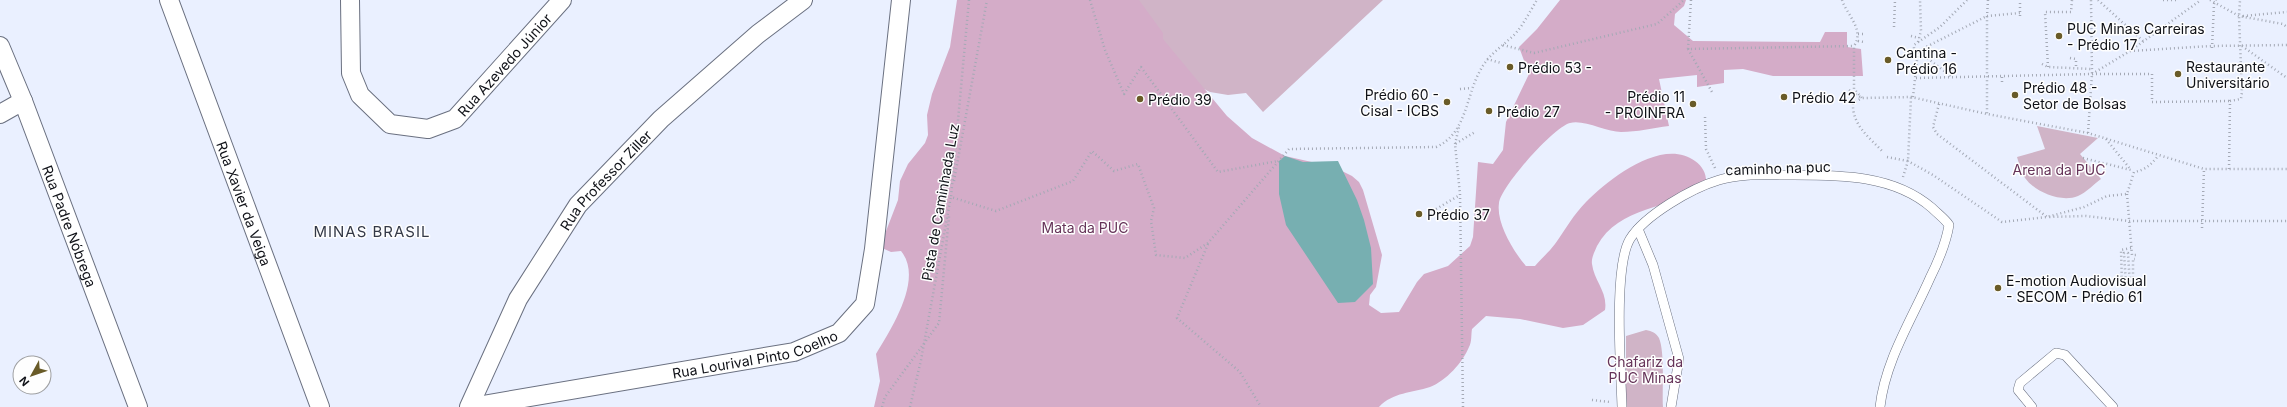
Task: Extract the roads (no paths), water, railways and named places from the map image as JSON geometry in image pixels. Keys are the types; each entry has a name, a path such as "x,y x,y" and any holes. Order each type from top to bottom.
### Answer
{"street":[{"name":"Rua Xavier da Veiga","path":"169,0 320,407"},
{"name":"Rua Azevedo Júnior","path":"350,0 351,73 360,95 390,124 428,129 455,119 562,0"},
{"name":"Rua Professor Ziller","path":"470,407 518,299 578,205 662,119 758,34 803,0"},
{"name":"Rua Lourival Pinto Coelho","path":"470,407 794,352 839,333 866,304 874,248 901,0"},
{"name":"Rua Padre Nóbrega","path":"0,46 23,101 138,407"},
{"path":"0,114 23,101"}],"lane":[{"path":"1622,405 1620,333 1622,266 1625,249 1638,229 1679,197 1720,180 1771,175 1843,175 1900,187 1918,196 1946,220 1949,228 1936,265 1896,352 1882,391 1880,407"},
{"path":"1638,229 1653,265 1679,359 1670,407"},
{"path":"2032,407 2018,390 2020,383 2056,354 2065,355 2113,407"}],"place":[{"name":"PUC Minas Carreiras - Prédio 17","path":"2059,36"},
{"name":"Cantina - Prédio 16","path":"1888,60"},
{"name":"Prédio 53 -","path":"1510,67"},
{"name":"Restaurante Universitário","path":"2178,74"},
{"name":"Prédio 48 - Setor de Bolsas","path":"2015,95"},
{"name":"Prédio 42","path":"1784,97"},
{"name":"Prédio 39","path":"1140,99"},
{"name":"Prédio 60 - Cisal - ICBS","path":"1447,102"},
{"name":"Prédio 11 - PROINFRA","path":"1693,104"},
{"name":"Prédio 27","path":"1489,111"},
{"name":"Prédio 37","path":"1419,214"},
{"name":"E-motion Audiovisual - SECOM - Prédio 61","path":"1998,288"}],"district":[{"name":"MINAS BRASIL","path":"372,231"}],"park label":[{"name":"Arena da PUC","path":"2059,169"},
{"name":"Mata da PUC","path":"1085,227"},
{"name":"Chafariz da PUC Minas","path":"1645,370"}]}
